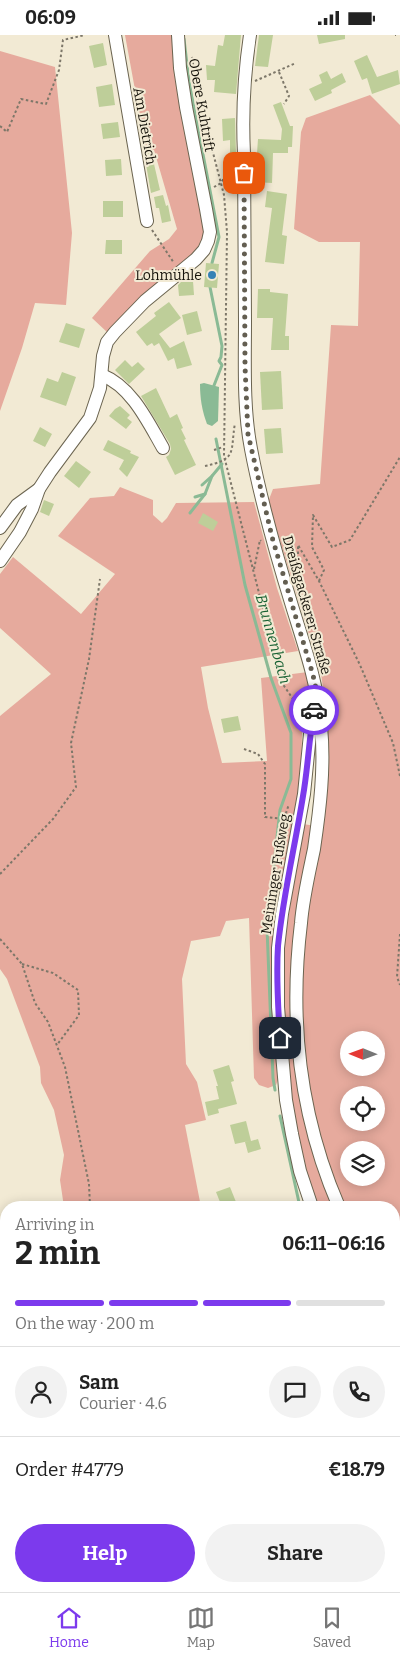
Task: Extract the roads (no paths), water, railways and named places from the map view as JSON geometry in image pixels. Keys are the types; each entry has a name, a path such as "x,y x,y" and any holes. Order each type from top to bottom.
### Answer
{"street":[{"name":"Am Dietrich","path":"115,35 147,221"},
{"name":"Obere Kuhtrift","path":"0,561 20,532 50,472 90,418 98,395 103,356 107,342 145,301 180,273 204,250 210,232 186,107 180,68 178,35"},
{"name":"Dreißigackerer Straße","path":"250,35 244,86 243,121 245,366 248,434 264,507 313,675 321,726 321,786 314,845 301,921 297,984 297,1039 299,1062 312,1127 325,1176 336,1201"},
{"path":"102,375 116,383 135,404 163,448"},
{"path":"0,528 17,505 40,489"},
{"name":"Meininger Fußweg","path":"310,1201 300,1171 286,1092 278,1007 278,948 304,794 310,733 317,693"}],"waterway":[{"name":"Brunnenbach","path":"184,39 189,82 219,237 212,263"},
{"name":"Brunnenbach","path":"210,287 222,346 219,361 222,365 213,388"},
{"name":"Brunnenbach","path":"216,439 245,585 271,678 291,733 291,779 280,810 267,928 275,1090"},
{"path":"202,485 222,464"},
{"path":"195,497 205,494 212,476"},
{"path":"190,513 205,494"},
{"name":"Brunnenbach","path":"280,1116 299,1201"}],"place":[{"name":"Lohmühle","path":"212,275"}]}
